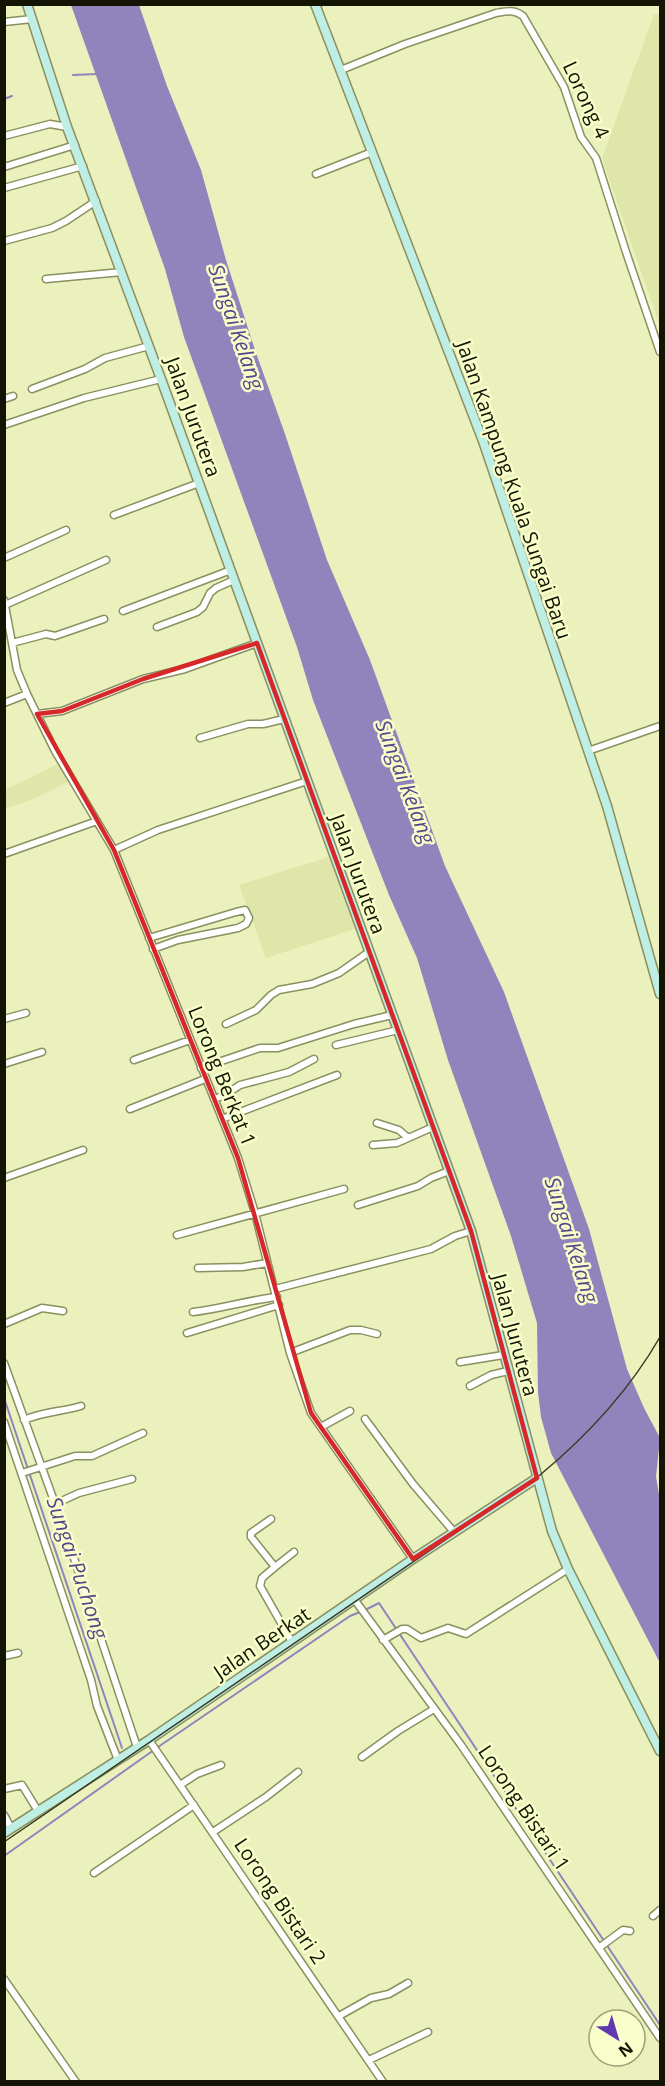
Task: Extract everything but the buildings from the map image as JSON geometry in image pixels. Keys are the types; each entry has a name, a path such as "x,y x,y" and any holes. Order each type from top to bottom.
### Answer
{"street":[{"name":"Jalan Jurutera","path":"27,4 68,127 471,1231 552,1531 568,1569 660,1751"},
{"name":"Jalan Kampung Kuala Sungai Baru","path":"315,4 487,452 607,806 660,994"},
{"name":"Lorong 4","path":"341,70 405,44 496,13 516,11 523,16 564,87 581,136 596,158 660,352"},
{"path":"4,22 32,19"},
{"path":"4,136 50,124 68,127"},
{"path":"4,167 75,145"},
{"path":"316,174 372,152"},
{"path":"4,188 83,166"},
{"path":"4,241 52,228 96,201"},
{"path":"46,279 122,272"},
{"path":"32,389 85,369 105,358 149,346"},
{"path":"4,425 84,398 161,379"},
{"path":"4,399 13,396"},
{"path":"114,515 199,483"},
{"path":"4,558 66,530"},
{"path":"5,605 106,560"},
{"path":"123,611 231,570"},
{"path":"157,627 204,608 210,593 234,580"},
{"name":"Lorong Berkat 1","path":"4,600 17,670 27,694 55,751 114,850 238,1158 255,1213 290,1353 307,1403 321,1427 413,1559"},
{"path":"12,643 46,634 55,636 104,619"},
{"path":"37,714 62,711 143,679 185,669 257,644"},
{"path":"4,703 27,694"},
{"path":"200,738 248,724 263,724 284,719"},
{"path":"588,751 660,726"},
{"path":"114,850 159,830 307,781"},
{"path":"4,854 97,821"},
{"path":"149,938 245,910 249,918 246,924 238,928 178,940 153,949"},
{"path":"226,1024 256,1010 279,990 312,984 339,973 369,952"},
{"path":"4,1019 26,1013"},
{"path":"201,1068 260,1048 278,1048 354,1024 392,1015"},
{"path":"336,1045 398,1030"},
{"path":"134,1060 190,1040"},
{"path":"4,1064 42,1052"},
{"path":"214,1099 240,1085 289,1072 314,1059"},
{"path":"222,1119 338,1075"},
{"path":"130,1109 205,1079"},
{"path":"377,1123 391,1126 408,1138"},
{"path":"373,1144 391,1144 433,1127"},
{"path":"4,1178 83,1150"},
{"path":"358,1205 418,1186 449,1170"},
{"path":"177,1235 344,1189"},
{"path":"275,1289 431,1249 455,1236 471,1231"},
{"path":"198,1268 243,1267 267,1263"},
{"path":"193,1312 219,1310 254,1300 277,1297"},
{"path":"187,1333 279,1305"},
{"path":"4,1324 42,1308 63,1311"},
{"path":"290,1353 350,1330 377,1334"},
{"path":"460,1362 503,1355"},
{"path":"4,1363 39,1468 55,1504 137,1747"},
{"path":"470,1386 491,1375 508,1371"},
{"path":"24,1420 42,1413 81,1406"},
{"path":"321,1427 350,1411"},
{"path":"365,1419 413,1484 454,1532"},
{"path":"4,1422 23,1472 91,1680 97,1706 118,1760"},
{"path":"23,1472 75,1456 92,1456 143,1432"},
{"name":"Jalan Berkat","path":"8,1830 137,1747 151,1742 292,1642 356,1602 413,1559 537,1478"},
{"path":"55,1504 79,1493 132,1479"},
{"path":"271,1519 251,1533 251,1537 275,1567"},
{"path":"292,1642 260,1586 262,1578 294,1552"},
{"path":"383,1640 402,1629 407,1629 421,1638 448,1628 466,1635 568,1569"},
{"name":"Lorong Bistari 1","path":"356,1602 602,1945 660,2038"},
{"path":"4,1656 18,1653"},
{"path":"362,1757 434,1709"},
{"name":"Lorong Bistari 2","path":"151,1742 383,2082"},
{"path":"180,1785 197,1774 221,1765"},
{"path":"213,1832 266,1797 298,1772"},
{"path":"4,1789 22,1785 38,1811"},
{"path":"94,1873 194,1805"},
{"path":"4,1815 8,1830"},
{"path":"653,1916 660,1910"},
{"path":"602,1945 623,1930 630,1931"},
{"path":"4,1979 76,2082"},
{"path":"339,2016 370,1998 389,1994 408,1983"},
{"path":"369,2060 428,2032"}],"highlighted area":[{"path":"257,643 471,1231 537,1478 413,1559 311,1413 238,1158 114,850 37,714 62,711 143,679"}],"shaded area":[{"path":"654,14 660,15 660,326 602,159"},
{"path":"60,763 68,782 38,797 5,809 5,790"},
{"path":"329,857 355,929 266,958 239,885"}],"water":[{"name":"Sungai Kelang","path":"71,5 139,5 167,86 201,170 226,260 255,350 327,560 370,660 445,866 504,992 589,1229 627,1369 660,1438 656,1477 660,1500 660,1663 551,1453 541,1417 538,1392 537,1323 511,1236 448,1060 417,958 389,895 313,700 297,647 184,337 165,269"}],"waterway":[{"name":"Sungai Puchong","path":"73,75 97,74"},
{"name":"Sungai Puchong","path":"4,99 12,96"},
{"name":"Sungai Puchong","path":"4,1398 122,1748"},
{"path":"365,1610 379,1603 660,2025"},
{"path":"4,1856 161,1745 350,1616 360,1612"}],"tram line":[{"path":"4,1842 540,1475 606,1412 635,1376 660,1337"}]}
